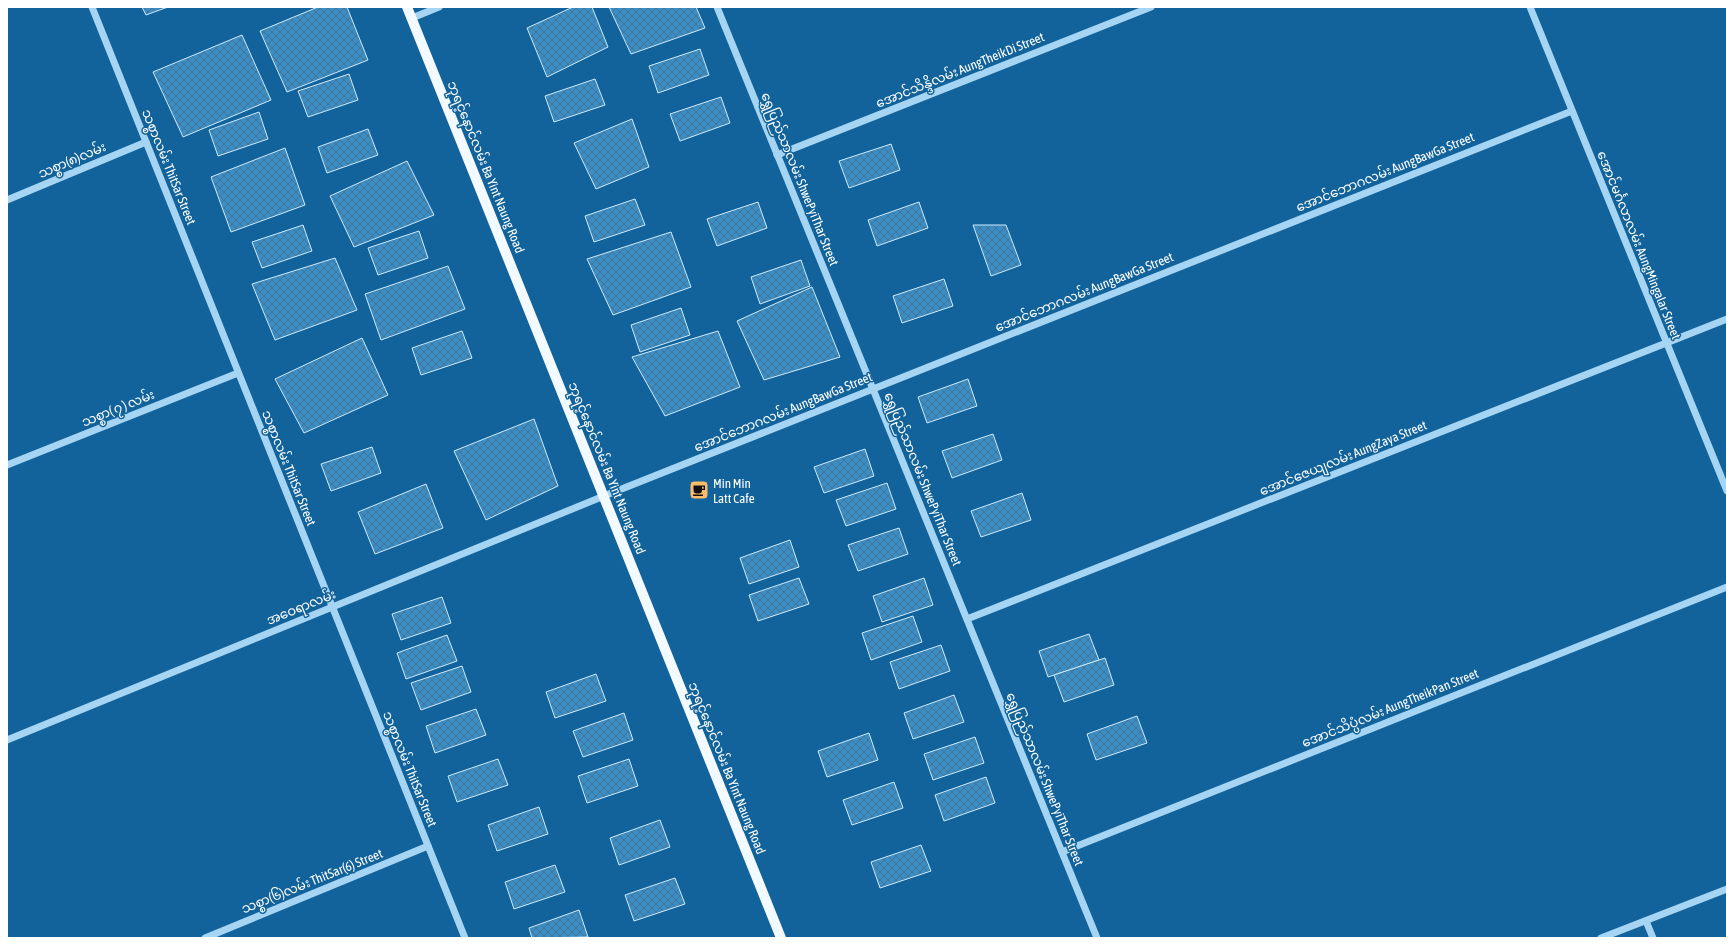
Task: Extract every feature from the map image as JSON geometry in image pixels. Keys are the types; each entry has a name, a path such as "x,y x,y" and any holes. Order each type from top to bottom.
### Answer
{"main road":[{"name":"ဘုရင့်နောင်လမ်း Ba Yint Naung Road","path":"407,7 781,938"}],"street":[{"name":"သစ္စာလမ်း ThitSar Street","path":"92,7 465,938"},
{"path":"412,18 439,7"},
{"name":"ရွှေပြည်သာလမ်း ShwePyiThar Street","path":"717,7 1097,938"},
{"name":"အောင်သိန္ဒိလမ်း AungTheikDi Street","path":"777,155 1151,7"},
{"name":"အောင်မင်္ဂလာလမ်း AungMingalar Street","path":"1530,7 1727,491"},
{"name":"အောင်ဘောဂလမ်း AungBawGa Street","path":"604,496 1572,111"},
{"name":"သစ္စာ(၈)လမ်း","path":"7,200 146,142"},
{"name":"အောင်ဇေယျလမ်း AungZaya Street","path":"967,619 1727,319"},
{"name":"သစ္စာ( ၇ ) လမ်း","path":"7,465 238,373"},
{"name":"အဝေရာလမ်း","path":"7,740 604,496"},
{"name":"အောင်သိပ္ပံလမ်း AungTheikPan Street","path":"1062,852 1727,587"},
{"name":"သစ္စာ(၆)လမ်း ThitSar(6) Street","path":"205,938 428,846"},
{"path":"1601,938 1727,889"},
{"path":"1646,921 1653,938"}],"building":[{"path":"142,7 168,7 146,15"},
{"path":"318,7 347,7 368,60 287,92 260,31"},
{"path":"573,7 592,7 608,47 547,77 527,28"},
{"path":"609,7 696,7 705,28 631,54"},
{"path":"242,35 271,100 183,137 153,72"},
{"path":"700,49 709,75 658,93 649,66"},
{"path":"349,74 358,100 308,117 298,91"},
{"path":"595,79 605,105 554,122 545,96"},
{"path":"721,97 730,123 680,141 670,114"},
{"path":"259,112 268,139 218,156 209,130"},
{"path":"632,119 649,167 596,189 574,143"},
{"path":"368,129 378,155 327,173 318,147"},
{"path":"891,144 900,170 849,188 839,161"},
{"path":"285,148 305,205 231,232 211,177"},
{"path":"407,161 434,215 354,247 330,196"},
{"path":"635,199 645,225 594,242 585,216"},
{"path":"758,202 767,228 717,246 707,219"},
{"path":"919,202 928,228 877,246 868,220"},
{"path":"303,225 312,251 262,268 252,242"},
{"path":"973,225 1006,225 1021,265 991,276"},
{"path":"419,231 428,258 378,275 368,248"},
{"path":"671,232 691,287 613,315 587,259"},
{"path":"335,258 357,310 275,340 252,284"},
{"path":"801,260 810,286 760,304 751,277"},
{"path":"448,266 465,309 381,340 365,294"},
{"path":"944,279 953,306 902,323 893,296"},
{"path":"812,287 840,357 764,380 737,321"},
{"path":"681,308 690,335 640,352 631,325"},
{"path":"462,331 472,358 421,375 412,348"},
{"path":"718,331 740,387 665,416 632,357"},
{"path":"362,338 388,395 304,433 275,379"},
{"path":"968,379 977,406 927,423 918,397"},
{"path":"534,419 558,486 486,520 454,451"},
{"path":"993,434 1002,460 952,478 942,451"},
{"path":"372,447 381,473 331,491 321,464"},
{"path":"865,449 874,476 824,493 814,467"},
{"path":"887,483 896,509 846,526 836,500"},
{"path":"426,484 443,528 375,554 358,512"},
{"path":"1022,493 1031,520 981,537 971,511"},
{"path":"899,528 908,554 858,571 848,545"},
{"path":"790,540 799,567 749,584 740,558"},
{"path":"799,578 809,604 758,621 749,595"},
{"path":"924,578 933,605 882,622 873,596"},
{"path":"442,597 451,623 401,640 392,614"},
{"path":"913,616 922,642 871,660 862,633"},
{"path":"1089,634 1099,660 1048,677 1039,651"},
{"path":"447,635 457,661 406,679 397,653"},
{"path":"941,645 950,671 899,689 890,662"},
{"path":"1105,658 1114,685 1064,702 1054,675"},
{"path":"462,666 471,692 421,710 411,683"},
{"path":"596,674 606,701 555,718 546,692"},
{"path":"954,695 964,722 913,739 904,713"},
{"path":"476,709 486,735 435,753 426,726"},
{"path":"624,713 633,740 583,757 573,731"},
{"path":"1137,716 1147,743 1096,760 1087,734"},
{"path":"869,733 878,760 827,777 818,751"},
{"path":"975,737 984,763 933,780 924,754"},
{"path":"498,759 508,785 457,802 448,776"},
{"path":"629,759 638,786 587,803 578,776"},
{"path":"986,777 995,803 944,821 935,795"},
{"path":"894,782 903,808 852,825 843,800"},
{"path":"539,807 548,834 497,851 488,825"},
{"path":"660,820 670,847 619,865 610,838"},
{"path":"921,845 931,871 880,888 871,862"},
{"path":"555,865 565,892 514,909 505,882"},
{"path":"675,878 685,904 634,921 625,895"},
{"path":"579,910 588,937 532,938 529,928"}],"place":[{"name":"Min Min Latt Cafe","path":"699,490"}]}
